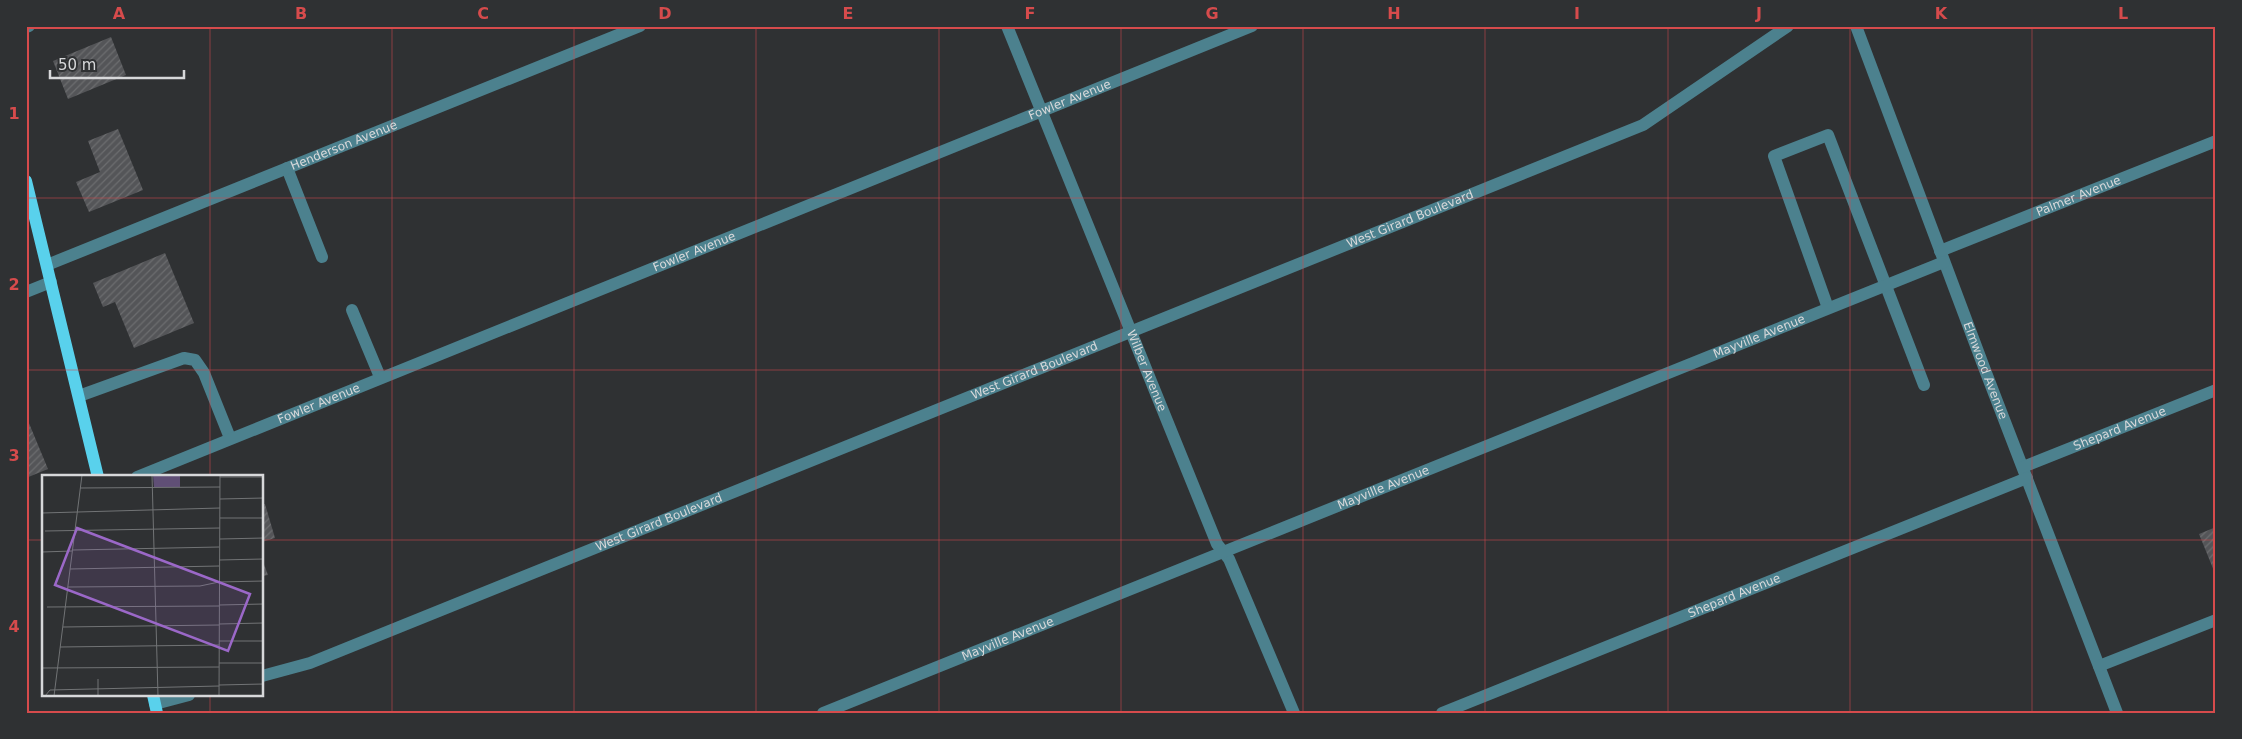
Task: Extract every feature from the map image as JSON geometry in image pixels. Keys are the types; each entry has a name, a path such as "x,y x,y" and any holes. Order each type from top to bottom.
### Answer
{"main road":[{"path":"26,181 98,475"}],"street":[{"name":"Henderson Avenue","path":"47,265 640,26"},
{"name":"Wilber Avenue","path":"1007,26 1222,552 1228,559 1294,713"},
{"name":"Fowler Avenue","path":"139,475 1252,26"},
{"name":"West Girard Boulevard","path":"264,675 310,663 1643,125 1788,26"},
{"name":"Elmwood Avenue","path":"1856,26 1942,256 2100,666 2113,711"},
{"path":"1828,308 1774,156 1828,136 1924,385"},
{"name":"Palmer Avenue","path":"1942,256 2216,141"},
{"path":"287,168 322,257"},
{"name":"Mayville Avenue","path":"823,713 1886,285 1942,256"},
{"path":"26,292 51,282"},
{"path":"352,310 380,377"},
{"path":"79,396 184,358 195,360 204,373 230,438"},
{"name":"Shepard Avenue","path":"1442,713 2025,473 2216,390"},
{"path":"2100,666 2216,620"},
{"path":"155,704 185,696"}],"building":[{"path":"111,37 126,75 68,99 53,61"},
{"path":"118,129 143,190 89,212 76,182 100,172 88,141"},
{"path":"165,253 194,323 134,348 115,302 103,307 93,283"},
{"path":"26,416 48,469 26,478"},
{"path":"264,504 265,504 275,538 264,541"},
{"path":"2216,527 2216,570 2214,571 2199,534"},
{"path":"264,564 268,575 264,576"}]}
